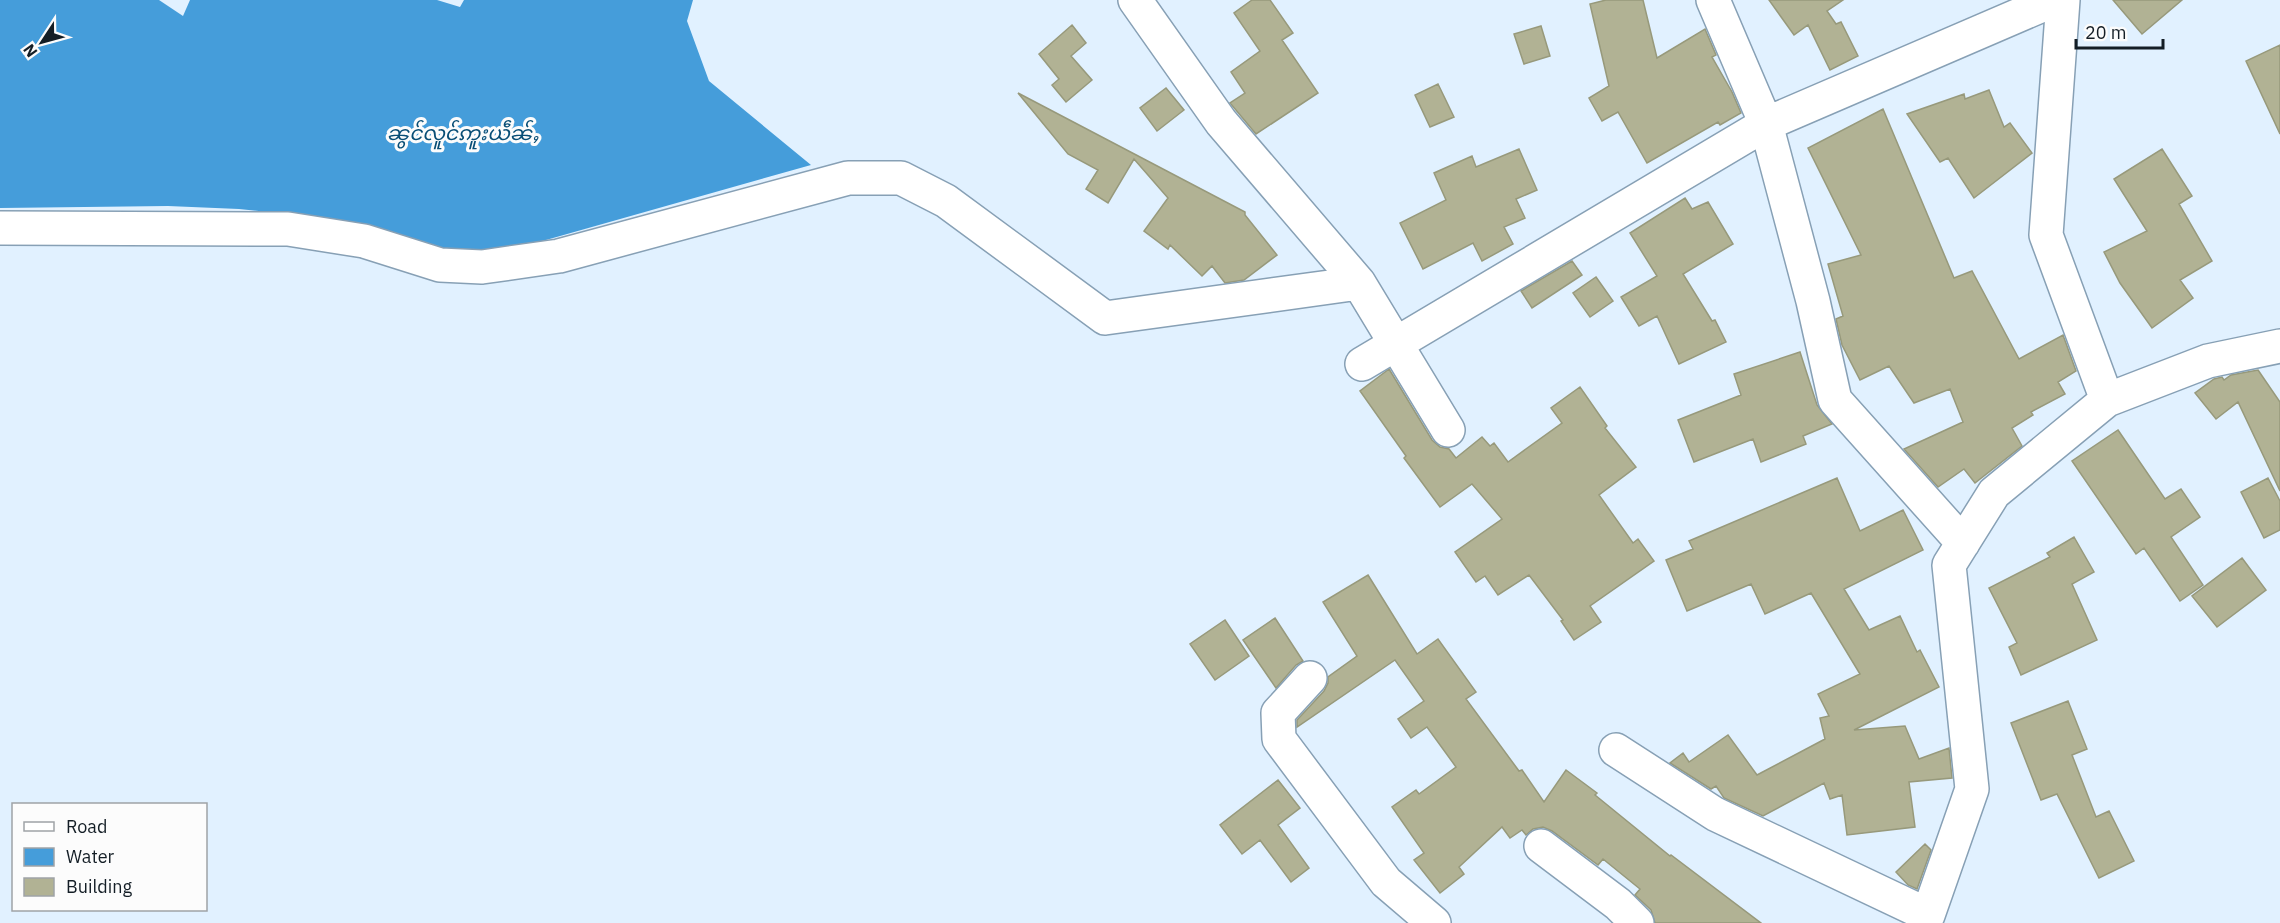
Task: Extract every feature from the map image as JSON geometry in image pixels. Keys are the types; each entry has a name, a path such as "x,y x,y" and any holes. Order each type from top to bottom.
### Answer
{"street":[{"path":"1135,0 1221,122 1359,283 1448,430"},
{"path":"1713,0 1766,124 1813,301 1835,400 1963,543"},
{"path":"1362,364 1766,124 2054,0"},
{"path":"2063,0 2046,235 2107,400"},
{"path":"0,228 288,229 364,241 440,265 482,267 559,256 848,178 901,178 946,201 1105,318 1359,283"},
{"path":"1616,750 1715,814 1926,919 1972,789 1949,565 1994,493 2107,400 2208,361 2280,346"},
{"path":"1310,678 1278,713 1279,739 1386,882 1434,923"},
{"path":"1541,846 1618,904 1637,923"}],"water":[{"name":"ၼွင်လူင်ဢူးယဵၼ်ႇ","path":"0,0 159,0 183,16 190,0 437,0 460,7 464,0 693,0 687,21 709,81 811,165 475,260 325,218 239,209 168,206 0,208"}],"building":[{"path":"1252,0 1270,0 1293,33 1282,40 1318,93 1256,134 1230,103 1245,93 1231,72 1260,51 1234,13"},
{"path":"1606,0 1643,0 1657,58 1705,29 1716,55 1712,57 1741,113 1720,125 1718,122 1647,163 1618,112 1602,121 1589,98 1609,86 1590,4"},
{"path":"1769,0 1843,0 1827,11 1836,24 1841,22 1858,56 1830,70 1808,25 1794,35"},
{"path":"2113,0 2182,0 2142,34"},
{"path":"1072,25 1086,43 1071,56 1092,80 1066,102 1052,85 1059,79 1039,54"},
{"path":"1541,26 1550,56 1524,64 1514,34"},
{"path":"2280,45 2280,134 2246,61"},
{"path":"1438,84 1454,117 1430,127 1415,95"},
{"path":"1166,88 1184,110 1157,131 1140,108"},
{"path":"1989,90 2004,127 2010,123 2032,153 1974,198 1948,158 1940,162 1907,114 1964,94 1965,99"},
{"path":"1018,93 1245,212 1277,255 1244,280 1225,283 1212,266 1202,276 1170,245 1168,249 1144,231 1168,198 1134,159 1108,203 1086,189 1098,170 1068,154"},
{"path":"1883,109 1954,278 1972,271 2019,359 2063,335 2076,371 2058,382 2065,394 2031,412 2033,415 2012,428 2022,446 1975,483 1964,469 1938,487 1904,449 1963,422 1950,389 1914,403 1889,366 1860,380 1842,345 1836,319 1843,316 1828,264 1861,255 1808,148"},
{"path":"1519,149 1537,190 1516,199 1525,218 1504,227 1513,244 1482,261 1473,243 1423,269 1400,223 1446,200 1434,173 1472,156 1476,167"},
{"path":"2162,149 2192,196 2179,204 2212,261 2180,280 2193,298 2152,328 2120,283 2104,252 2147,231 2114,179"},
{"path":"1685,198 1692,209 1708,202 1733,244 1683,274 1712,321 1715,320 1726,342 1679,364 1657,316 1639,326 1621,297 1657,276 1630,233"},
{"path":"1572,261 1582,275 1532,308 1521,291"},
{"path":"1596,277 1613,301 1590,317 1573,293"},
{"path":"1800,352 1817,405 1832,424 1803,436 1806,444 1761,462 1753,439 1694,462 1678,420 1741,395 1734,374"},
{"path":"1389,369 1432,440 1440,447 1449,449 1456,458 1482,437 1490,446 1494,443 1508,462 1562,423 1551,408 1580,387 1607,426 1605,428 1636,467 1599,495 1633,543 1638,539 1654,561 1590,606 1601,622 1574,640 1561,621 1563,620 1529,575 1498,595 1485,576 1476,582 1455,552 1502,519 1472,484 1440,507 1404,458 1406,456 1360,391"},
{"path":"2258,370 2280,402 2280,491 2238,402 2216,419 2195,393 2214,379 2222,377 2224,380 2231,375"},
{"path":"2118,430 2165,499 2181,489 2200,517 2171,537 2203,585 2180,601 2144,548 2136,554 2072,461"},
{"path":"1837,478 1860,531 1903,510 1923,550 1844,589 1869,630 1900,616 1917,652 1920,650 1939,687 1854,730 1905,726 1919,759 1949,748 1952,778 1909,782 1915,827 1847,835 1842,795 1830,799 1824,783 1763,816 1724,798 1716,786 1711,789 1670,763 1683,753 1689,762 1728,735 1757,775 1825,739 1820,718 1829,716 1818,694 1860,674 1811,593 1765,614 1751,584 1687,611 1666,560 1693,549 1689,541"},
{"path":"2268,478 2280,501 2280,530 2264,538 2241,492"},
{"path":"2074,537 2094,572 2072,584 2097,640 2021,675 2009,647 2017,643 1989,588 2050,557 2047,553"},
{"path":"2242,558 2266,590 2217,627 2192,596"},
{"path":"1368,575 1417,654 1438,639 1476,692 1466,699 1544,802 1566,770 1597,793 1595,795 1670,856 1761,923 1655,923 1651,910 1635,895 1640,889 1603,859 1598,865 1552,831 1543,827 1533,829 1526,835 1522,830 1510,838 1502,827 1459,867 1464,874 1440,893 1414,860 1424,853 1392,807 1416,790 1419,794 1456,767 1427,727 1411,738 1398,719 1424,701 1395,660 1297,727 1297,720 1324,691 1328,677 1357,656 1323,602"},
{"path":"1275,618 1303,661 1296,665 1276,688 1243,640"},
{"path":"1225,620 1249,656 1215,680 1190,644"},
{"path":"2068,701 2087,749 2072,755 2096,817 2109,811 2134,861 2099,878 2057,794 2041,800 2011,723"},
{"path":"1278,780 1300,808 1278,825 1309,868 1291,882 1260,840 1242,854 1220,825"},
{"path":"1925,844 1931,850 1917,889 1908,885 1896,872"}]}
